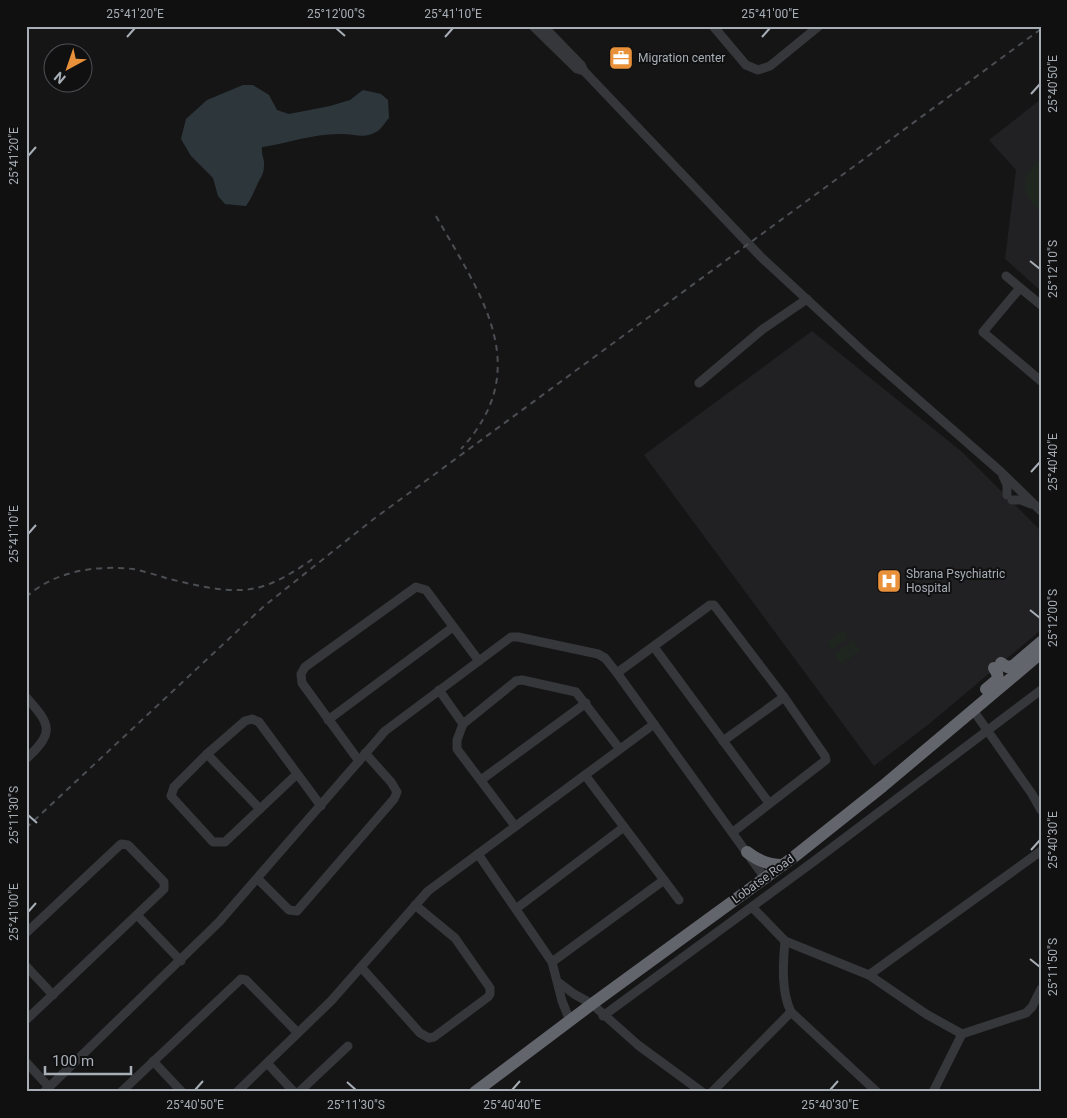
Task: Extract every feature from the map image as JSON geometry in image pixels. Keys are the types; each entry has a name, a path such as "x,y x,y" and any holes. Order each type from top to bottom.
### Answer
{"highway":[{"path":"930,746 967,705 996,680 998,665 1013,666 1041,642"},
{"name":"Lobatse Road","path":"476,1092 592,1004 783,865 883,786 1041,652"},
{"path":"747,852 756,859 768,864 783,865"}],"street":[{"path":"533,26 577,69 584,71"},
{"path":"543,26 761,257 867,355 1001,472 1038,509"},
{"path":"713,26 746,65 758,70 770,66 820,26"},
{"path":"1006,276 1041,306"},
{"path":"1020,288 983,332 1041,381"},
{"path":"698,383 764,329 807,298"},
{"path":"1001,472 1009,497 1025,501 1038,509"},
{"path":"358,761 302,683 300,678 306,667 414,588 426,590 478,661"},
{"path":"617,673 710,605 714,605 784,697 826,759 733,832"},
{"path":"328,720 453,627"},
{"path":"26,1062 46,1089 220,922 385,731 511,637 598,654 604,658 617,673 765,878"},
{"path":"654,647 769,803"},
{"path":"515,826 457,747 457,740 463,724 516,681 520,680 574,690 586,703 619,748"},
{"path":"438,690 463,724"},
{"path":"603,1016 752,907 1041,690"},
{"path":"26,697 43,716 47,728 38,748 26,759"},
{"path":"724,741 784,697"},
{"path":"481,780 586,703"},
{"path":"973,710 1040,805"},
{"path":"297,774 225,842 213,842 171,796 174,786 207,754 245,721 256,719 321,806"},
{"path":"237,1092 331,1001 428,891 654,724"},
{"path":"207,754 260,810"},
{"path":"258,879 289,910 297,911 388,806 396,796 396,789 365,754"},
{"path":"585,775 679,900"},
{"path":"517,908 624,827"},
{"path":"26,932 120,844 128,844 163,879 165,884 164,889 26,1020"},
{"path":"869,975 1041,851"},
{"path":"478,854 517,908 552,962 570,1021"},
{"path":"552,962 664,880"},
{"path":"361,967 420,1033 430,1038 488,997 490,988 457,941 415,905"},
{"path":"752,907 785,940 869,975 930,1016 962,1034"},
{"path":"137,915 181,961"},
{"path":"785,940 783,959 786,997 791,1012 876,1092"},
{"path":"26,966 53,995"},
{"path":"120,1092 241,979 246,980 298,1033"},
{"path":"558,982 592,1004 603,1016 638,1045 702,1092"},
{"path":"933,1092 962,1034 1026,1012 1032,1007 1041,989"},
{"path":"712,1092 791,1012"},
{"path":"299,1092 348,1046"},
{"path":"153,1061 182,1092"},
{"path":"266,1063 294,1092"}],"shaded area":[{"path":"243,85 253,85 269,95 277,110 289,114 350,100 363,90 381,94 388,100 389,118 378,131 372,134 359,136 342,134 322,135 262,147 263,172 248,203 246,206 225,204 218,196 213,178 191,156 181,139 186,119 207,100"},
{"path":"1041,99 1041,291 1005,259 1016,170 989,140"},
{"path":"1041,158 1041,213 1029,199 1025,186 1029,172"},
{"name":"Sbrana Psychiatric Hospital","path":"812,331 961,451 1041,531 1041,630 929,724 874,766 644,455"},
{"path":"843,630 848,637 832,649 827,642"},
{"path":"853,640 860,651 841,664 834,654"}],"railway":[{"path":"26,828 263,607 371,521 1041,29"},
{"path":"436,216 483,303 493,331 498,360 495,389 483,419 461,449"},
{"path":"26,597 37,588 63,576 90,569 104,568 133,569 184,583 213,588 252,589 280,579 314,558"}],"place":[{"name":"Migration center","path":"621,58"},
{"name":"Sbrana Psychiatric Hospital","path":"889,581"}]}
